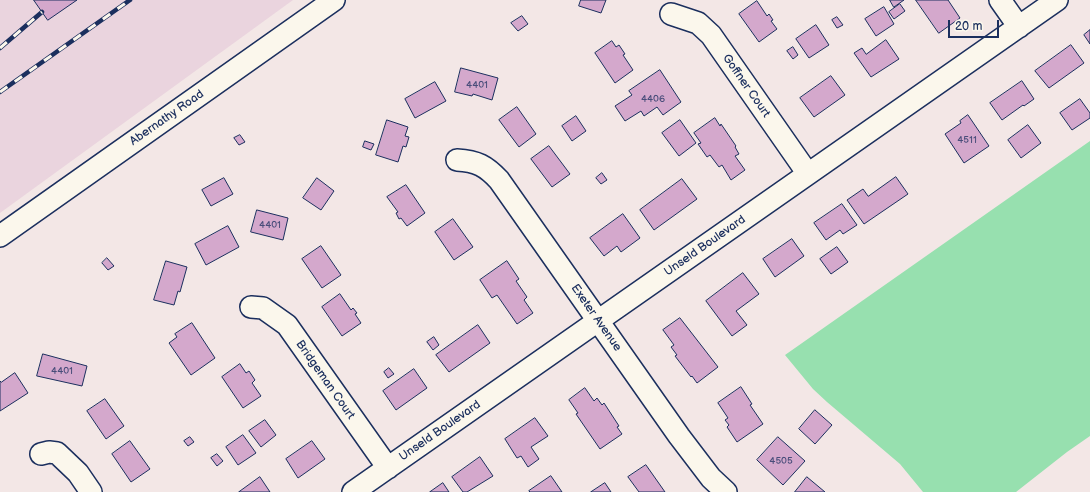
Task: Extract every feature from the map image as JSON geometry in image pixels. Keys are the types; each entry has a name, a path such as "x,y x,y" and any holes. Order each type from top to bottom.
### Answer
{"street":[{"name":"Abernathy Road","path":"0,236 334,0"},
{"path":"1000,0 1019,27"},
{"name":"Unseld Boulevard","path":"354,492 1057,0"},
{"name":"Goffner Court","path":"671,14 698,23 711,35 808,174"},
{"name":"Exeter Avenue","path":"457,160 478,163 489,170 499,180 679,436 711,478 726,492"},
{"name":"Bridgeman Court","path":"251,307 263,308 287,325 388,468"},
{"path":"41,454 49,452 57,453 78,473 91,492"}],"shaded area":[{"path":"0,0 293,0 0,213"}],"green space":[{"path":"1090,141 1090,436 1016,492 923,492 900,464 813,389 785,355"}],"building":[{"path":"34,0 77,0 48,20"},
{"path":"581,0 606,0 601,13 579,6"},
{"path":"890,0 904,0 894,7"},
{"path":"916,0 948,0 960,18 939,33"},
{"path":"757,1 767,16 769,14 773,20 771,21 777,29 759,42 739,14"},
{"path":"900,4 905,11 894,19 889,12"},
{"path":"884,7 894,24 876,36 865,19"},
{"path":"522,16 528,24 518,31 511,23"},
{"path":"837,17 843,25 837,28 832,20"},
{"path":"816,25 829,45 809,58 796,39"},
{"path":"1090,30 1090,44 1084,35"},
{"path":"886,40 899,59 871,77 854,53 862,48 866,54"},
{"path":"612,41 616,47 619,45 625,54 623,55 633,70 615,83 595,53"},
{"path":"1071,45 1084,63 1049,88 1035,71"},
{"path":"793,47 798,55 793,59 787,51"},
{"path":"461,68 498,78 492,100 473,94 472,96 455,92"},
{"path":"660,70 681,102 663,115 657,107 644,116 641,111 625,121 615,106 632,95 629,91"},
{"path":"831,76 845,95 814,117 800,98"},
{"path":"1022,81 1034,99 1002,120 990,103"},
{"path":"435,82 446,101 415,118 405,99"},
{"path":"1080,99 1090,113 1090,118 1072,130 1060,113"},
{"path":"517,107 536,134 519,147 499,120"},
{"path":"968,115 989,146 964,163 945,134 961,123 960,121"},
{"path":"576,116 586,131 572,141 562,126"},
{"path":"715,118 736,146 735,147 739,154 735,156 745,170 731,180 722,165 719,167 710,155 707,157 698,144 701,143 694,133"},
{"path":"387,120 408,127 405,136 409,137 406,147 403,146 398,162 376,155"},
{"path":"680,120 696,143 679,156 662,133"},
{"path":"1028,125 1041,143 1021,158 1008,140"},
{"path":"240,135 245,142 239,145 234,138"},
{"path":"365,141 374,144 371,150 363,147"},
{"path":"549,146 570,174 552,187 531,159"},
{"path":"602,173 607,180 601,184 596,178"},
{"path":"896,177 908,194 864,224 847,200 863,189 868,196"},
{"path":"224,178 233,194 211,206 202,190"},
{"path":"317,178 334,191 321,210 303,198"},
{"path":"682,179 697,199 654,230 640,210"},
{"path":"406,185 425,213 407,226 401,218 399,219 396,213 398,212 387,197"},
{"path":"842,204 857,225 843,234 840,230 826,240 814,223"},
{"path":"257,210 288,218 283,240 251,232"},
{"path":"623,214 640,238 621,252 617,246 604,256 590,238"},
{"path":"453,219 473,247 454,260 435,232"},
{"path":"228,226 239,247 206,265 195,244"},
{"path":"792,239 804,256 775,277 763,259"},
{"path":"321,246 341,275 322,288 302,259"},
{"path":"837,247 848,262 831,274 820,259"},
{"path":"107,258 114,266 108,270 102,263"},
{"path":"166,261 187,267 180,292 178,291 174,305 154,300"},
{"path":"507,261 519,279 516,281 527,297 524,300 533,313 517,324 497,295 492,298 480,280"},
{"path":"743,273 759,294 736,311 747,325 732,336 706,301"},
{"path":"340,294 351,310 353,308 357,313 355,314 361,323 342,336 322,307"},
{"path":"680,318 718,367 697,383 675,356 677,355 671,347 674,345 663,330"},
{"path":"192,323 215,358 191,375 169,343 177,337 175,334"},
{"path":"478,325 490,343 449,372 436,355"},
{"path":"434,337 439,345 433,350 427,342"},
{"path":"43,354 87,366 82,386 37,376"},
{"path":"240,364 246,373 249,371 255,380 252,383 261,396 243,408 222,377"},
{"path":"389,368 394,374 388,378 384,372"},
{"path":"414,369 427,388 396,410 383,391"},
{"path":"15,373 28,393 0,411 0,381 1,382"},
{"path":"741,387 752,404 750,405 763,424 737,442 727,427 729,425 725,420 728,418 718,403"},
{"path":"585,388 594,401 597,398 602,405 604,403 619,426 617,427 622,434 600,449 576,414 578,413 569,400"},
{"path":"105,399 124,426 106,439 87,411"},
{"path":"815,410 832,425 815,444 799,429"},
{"path":"535,418 548,436 531,447 539,459 528,467 521,456 517,458 505,439"},
{"path":"265,420 276,435 261,447 249,431"},
{"path":"243,435 256,453 238,465 226,447"},
{"path":"190,437 194,442 188,446 184,441"},
{"path":"778,437 805,461 783,485 757,460"},
{"path":"130,441 150,469 131,482 112,454"},
{"path":"312,441 325,459 298,478 286,459"},
{"path":"217,454 223,461 217,466 211,458"},
{"path":"480,457 493,476 467,492 463,492 452,477"},
{"path":"646,465 665,492 639,492 628,477"},
{"path":"551,476 562,492 529,491"},
{"path":"260,477 270,492 239,492"},
{"path":"807,477 825,492 795,492"},
{"path":"443,483 449,492 430,492"},
{"path":"605,483 611,492 591,492"}],"railway":[{"path":"0,92 130,0"},
{"path":"0,48 42,12"}]}
